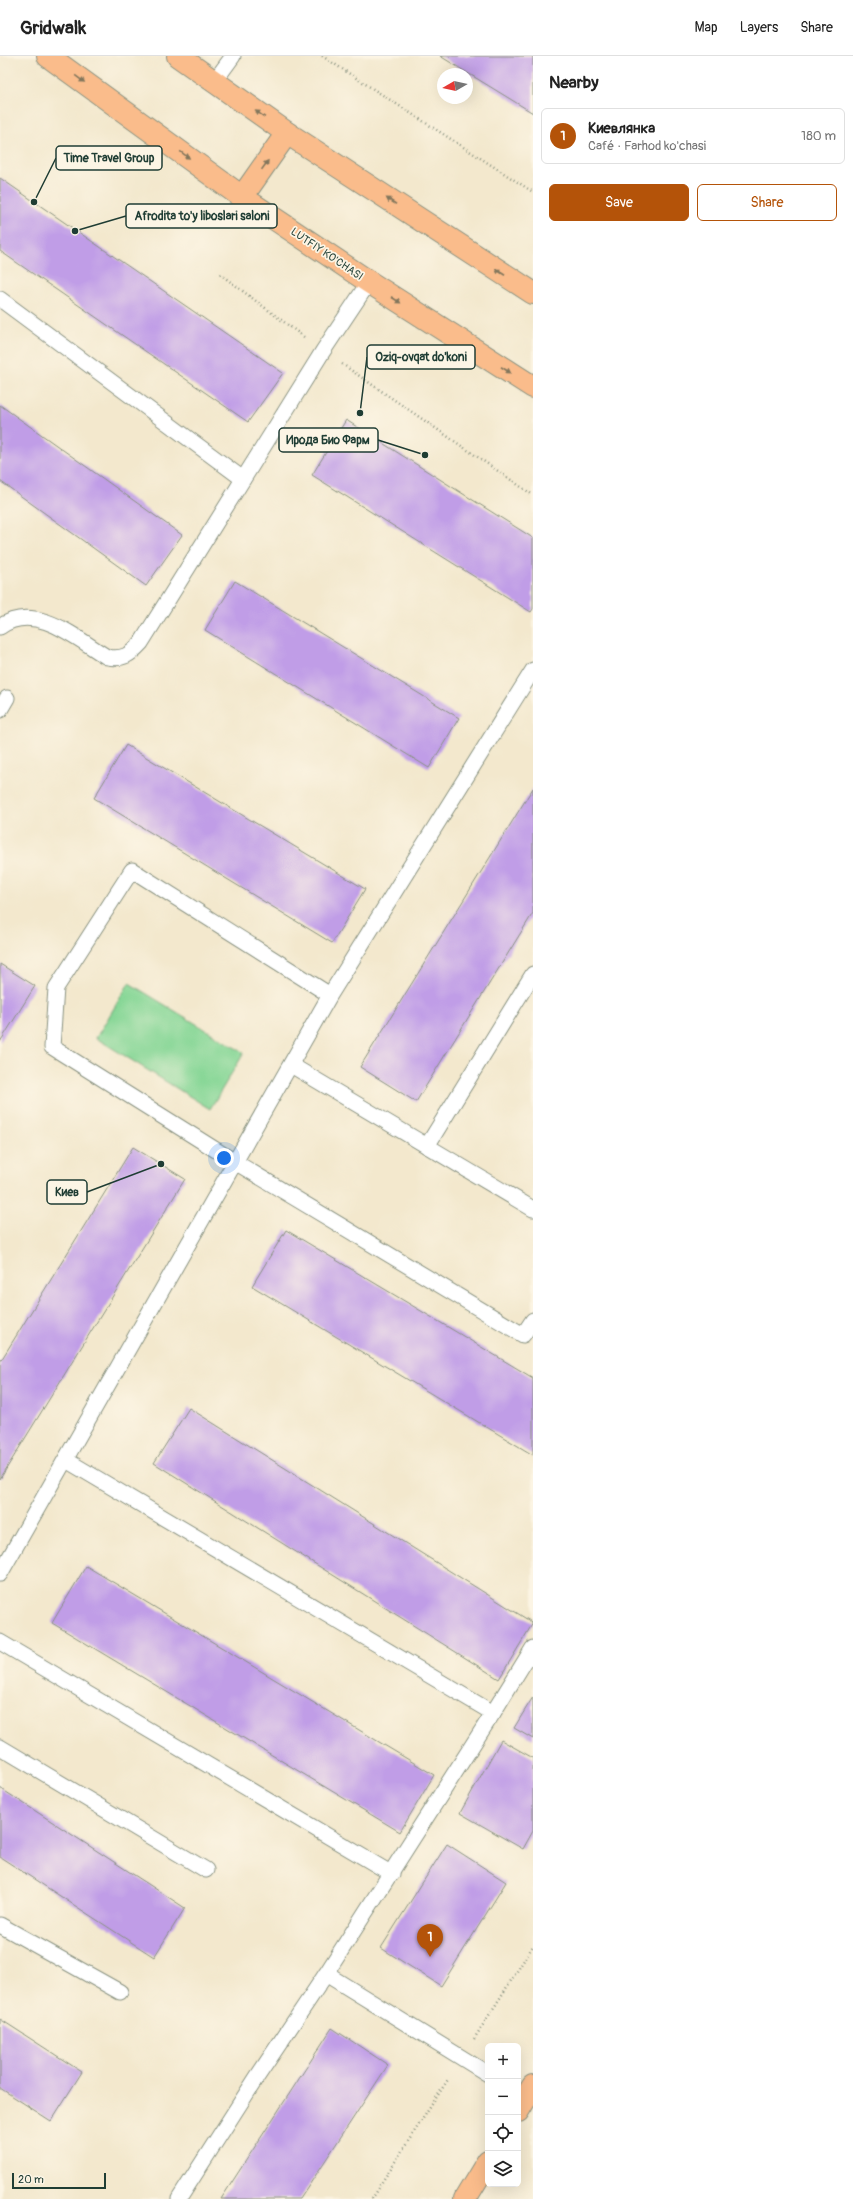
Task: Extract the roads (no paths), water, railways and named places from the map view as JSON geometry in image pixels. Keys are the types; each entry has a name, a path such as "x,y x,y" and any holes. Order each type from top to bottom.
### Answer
{"main road":[{"name":"LUTFIY KO'CHASI","path":"48,56 242,197 369,282 533,387"},
{"path":"178,56 287,133 533,293"},
{"path":"242,197 287,133"},
{"path":"465,2199 485,2166"}],"lane":[{"path":"214,82 233,56"},
{"path":"0,628 6,623 26,618 46,620 107,657 116,659 126,657 141,643 323,351 369,282"},
{"path":"0,299 243,480"},
{"path":"0,1574 330,995 533,670"},
{"path":"330,995 132,870 56,988 52,1047 235,1162 523,1335 533,1320"},
{"path":"427,1146 533,974"},
{"path":"291,1065 533,1209"},
{"path":"66,1460 493,1713"},
{"path":"0,1642 392,1874"},
{"path":"179,2199 257,2077 392,1874 533,1648"},
{"path":"0,1747 206,1870"},
{"path":"0,1925 120,1992"},
{"path":"326,1974 485,2072"}],"place":[{"name":"Time Travel Group","path":"34,202"},
{"name":"Afrodita to'y liboslari saloni","path":"75,231"},
{"name":"Oziq-ovqat do'koni","path":"360,413"},
{"name":"Ирода Био Фарм","path":"425,455"},
{"name":"Киев","path":"161,1164"},
{"name":"Киевлянка","path":"430,1957"}]}
